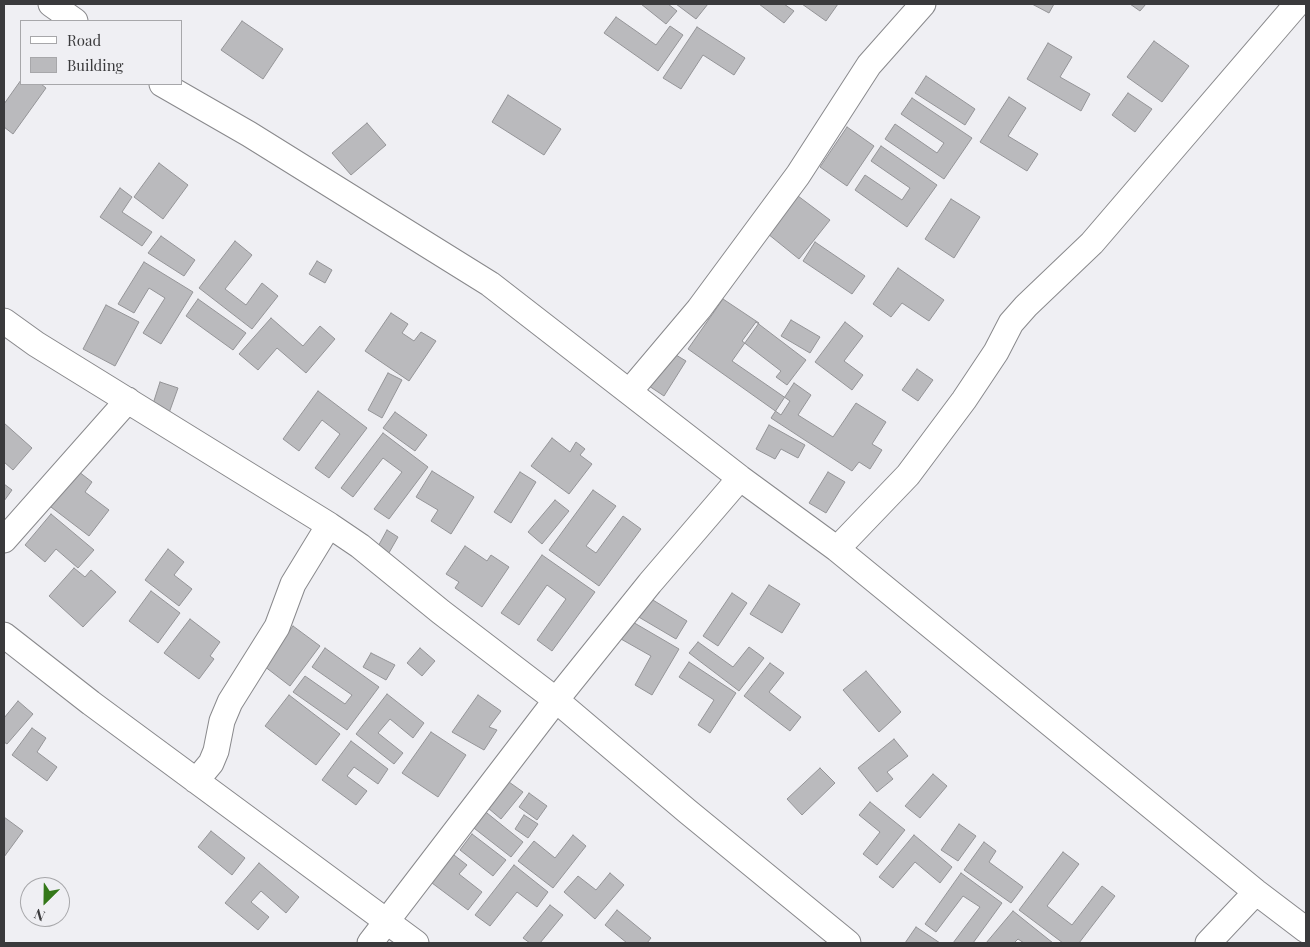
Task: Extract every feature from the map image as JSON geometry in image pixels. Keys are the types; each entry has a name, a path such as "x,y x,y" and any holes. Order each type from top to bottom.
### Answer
{"street":[{"path":"51,4 74,20"},
{"path":"629,392 700,309 798,175 869,64 923,4"},
{"path":"837,549 908,475 964,400 996,352 1012,323 1026,306 1092,243 1297,4"},
{"path":"164,85 249,134 490,284 740,478 837,549 1256,892 1306,930"},
{"path":"4,321 36,344 360,546 441,612 556,700 687,811 848,943"},
{"path":"4,540 128,400"},
{"path":"370,943 556,700 650,583 740,478"},
{"path":"196,780 211,763 216,751 222,721 230,702 277,627 293,584 329,525"},
{"path":"4,635 91,703 416,943"},
{"path":"1208,943 1256,892"}],"building":[{"path":"641,4 668,4 677,11 666,24"},
{"path":"676,4 708,4 696,19"},
{"path":"759,4 784,4 794,11 784,23"},
{"path":"802,4 838,4 826,21"},
{"path":"1032,4 1054,4 1049,13"},
{"path":"1130,4 1146,4 1140,11"},
{"path":"616,17 656,45 670,26 683,35 658,71 604,33"},
{"path":"242,21 283,49 263,79 221,50"},
{"path":"697,27 745,58 734,75 703,55 681,89 663,78"},
{"path":"1154,41 1189,66 1162,102 1127,77"},
{"path":"1048,43 1072,57 1060,77 1090,94 1081,111 1027,79"},
{"path":"926,76 975,109 965,125 915,93"},
{"path":"20,81 20,85 42,85 46,88 13,134 4,127 4,104"},
{"path":"1128,93 1152,109 1135,132 1112,115"},
{"path":"508,95 561,129 544,155 492,122"},
{"path":"1009,97 1026,108 1008,136 1038,154 1027,171 980,142"},
{"path":"912,98 972,138 944,179 885,139 895,124 937,153 944,143 901,114"},
{"path":"367,123 386,145 351,175 332,153"},
{"path":"847,127 874,146 847,186 820,167"},
{"path":"881,146 937,185 907,227 855,190 865,175 902,200 910,188 871,161"},
{"path":"159,163 188,185 163,219 134,197"},
{"path":"120,188 132,197 122,212 152,232 142,246 100,217"},
{"path":"798,196 830,220 799,259 768,234"},
{"path":"951,199 980,217 954,258 925,239"},
{"path":"161,236 195,260 184,276 148,253"},
{"path":"235,241 252,255 225,289 246,305 262,283 278,296 252,329 199,288"},
{"path":"815,242 865,276 852,294 803,261"},
{"path":"317,261 332,270 325,283 309,274"},
{"path":"144,262 193,292 161,344 143,333 165,298 149,288 134,313 118,304"},
{"path":"898,268 944,300 929,321 902,303 891,317 873,304"},
{"path":"198,299 246,333 233,350 186,316"},
{"path":"723,299 759,323 732,361 790,401 781,415 688,349"},
{"path":"106,305 139,322 115,366 83,349"},
{"path":"391,313 408,324 402,333 414,341 421,332 436,341 409,381 365,351"},
{"path":"271,318 303,346 320,326 335,339 306,373 277,348 258,370 239,354"},
{"path":"791,320 820,337 810,353 781,336"},
{"path":"756,322 806,360 787,385 776,377 781,371 742,341"},
{"path":"845,322 863,336 844,361 863,375 852,390 815,362"},
{"path":"671,352 686,361 664,396 649,386"},
{"path":"917,369 933,380 918,401 902,390"},
{"path":"388,373 402,380 382,418 368,410"},
{"path":"160,382 178,388 169,413 152,407"},
{"path":"794,383 811,395 798,415 833,437 856,403 886,422 872,444 882,450 870,469 859,462 852,471 771,418"},
{"path":"318,391 367,428 329,478 315,468 340,434 322,420 299,451 283,439"},
{"path":"395,412 427,435 415,451 383,428"},
{"path":"4,423 32,448 13,470 4,462"},
{"path":"769,425 805,445 798,458 781,449 775,459 756,449"},
{"path":"383,433 428,467 389,519 374,509 402,472 383,458 353,497 341,488"},
{"path":"552,438 570,452 576,442 585,449 580,455 592,464 569,494 531,466"},
{"path":"74,468 92,482 85,492 109,510 89,536 47,504"},
{"path":"432,471 474,497 451,534 431,521 438,510 416,497"},
{"path":"520,472 536,482 511,523 494,512"},
{"path":"828,472 845,482 826,513 809,503"},
{"path":"4,484 12,490 4,501"},
{"path":"593,490 616,506 586,546 596,553 623,516 641,529 599,586 549,550"},
{"path":"555,500 569,511 542,544 528,532"},
{"path":"51,514 94,550 78,568 56,549 45,562 25,545"},
{"path":"387,530 398,537 386,558 375,552"},
{"path":"465,546 487,561 491,555 509,567 482,607 455,588 459,582 446,574"},
{"path":"168,549 184,562 174,575 192,589 179,606 145,580"},
{"path":"542,555 595,592 552,651 537,640 566,599 547,585 519,625 501,613"},
{"path":"74,568 85,577 91,570 116,592 83,627 49,596"},
{"path":"769,585 800,604 782,633 750,614"},
{"path":"151,591 180,613 158,643 129,621"},
{"path":"732,593 747,603 718,646 703,636"},
{"path":"648,597 687,621 676,639 637,616"},
{"path":"190,619 220,642 210,656 214,659 199,679 164,653"},
{"path":"631,621 679,649 652,695 635,685 651,656 621,639"},
{"path":"293,626 320,646 290,686 264,666"},
{"path":"698,642 733,667 749,647 764,658 739,691 689,653"},
{"path":"325,648 379,687 347,730 293,692 305,676 345,704 352,695 312,667"},
{"path":"420,648 435,661 422,676 407,663"},
{"path":"371,653 395,665 386,680 363,667"},
{"path":"689,662 736,693 710,733 698,725 714,700 679,677"},
{"path":"770,663 784,673 769,692 801,717 790,731 744,696"},
{"path":"866,671 901,712 879,732 843,690"},
{"path":"387,694 424,723 413,738 390,719 378,733 403,753 394,764 356,734"},
{"path":"289,695 340,734 316,765 265,726"},
{"path":"478,695 501,711 489,727 497,730 484,750 452,732"},
{"path":"18,701 33,714 7,744 4,742 4,718"},
{"path":"32,728 46,738 37,752 57,767 47,781 12,755"},
{"path":"431,732 466,755 438,797 402,773"},
{"path":"894,739 908,756 887,772 893,779 877,792 858,768"},
{"path":"351,741 388,769 378,784 354,767 347,776 367,791 356,805 322,780"},
{"path":"820,768 835,783 802,815 787,799"},
{"path":"933,774 947,786 920,818 905,806"},
{"path":"509,782 523,792 501,819 488,808"},
{"path":"529,793 547,806 537,820 519,807"},
{"path":"870,802 905,830 877,865 863,854 880,832 859,815"},
{"path":"482,809 523,842 511,857 470,825"},
{"path":"524,815 538,824 528,838 515,829"},
{"path":"4,817 23,831 4,857"},
{"path":"959,824 976,836 958,861 941,850"},
{"path":"211,831 245,858 232,875 198,847"},
{"path":"472,834 506,860 493,876 460,850"},
{"path":"573,835 586,846 553,888 518,861 534,841 555,858"},
{"path":"914,835 952,867 940,883 915,862 893,888 879,877"},
{"path":"984,842 996,851 989,862 1023,887 1011,903 964,870"},
{"path":"450,852 467,865 459,874 482,892 468,910 428,880"},
{"path":"1063,852 1079,864 1047,906 1072,925 1102,886 1115,896 1079,943 1063,943 1019,910"},
{"path":"259,863 299,897 286,913 261,891 251,902 269,917 258,930 225,903"},
{"path":"514,865 548,892 537,907 517,892 490,926 475,915"},
{"path":"610,873 624,885 595,919 564,892 578,876 596,890"},
{"path":"961,873 1002,903 973,943 953,943 980,907 963,896 936,932 925,924"},
{"path":"550,905 563,915 540,943 530,943 523,938"},
{"path":"617,910 651,938 647,943 627,943 605,925"},
{"path":"1013,911 1053,943 1024,943 1018,939 1014,943 986,943"},
{"path":"916,927 940,943 905,943"}]}
